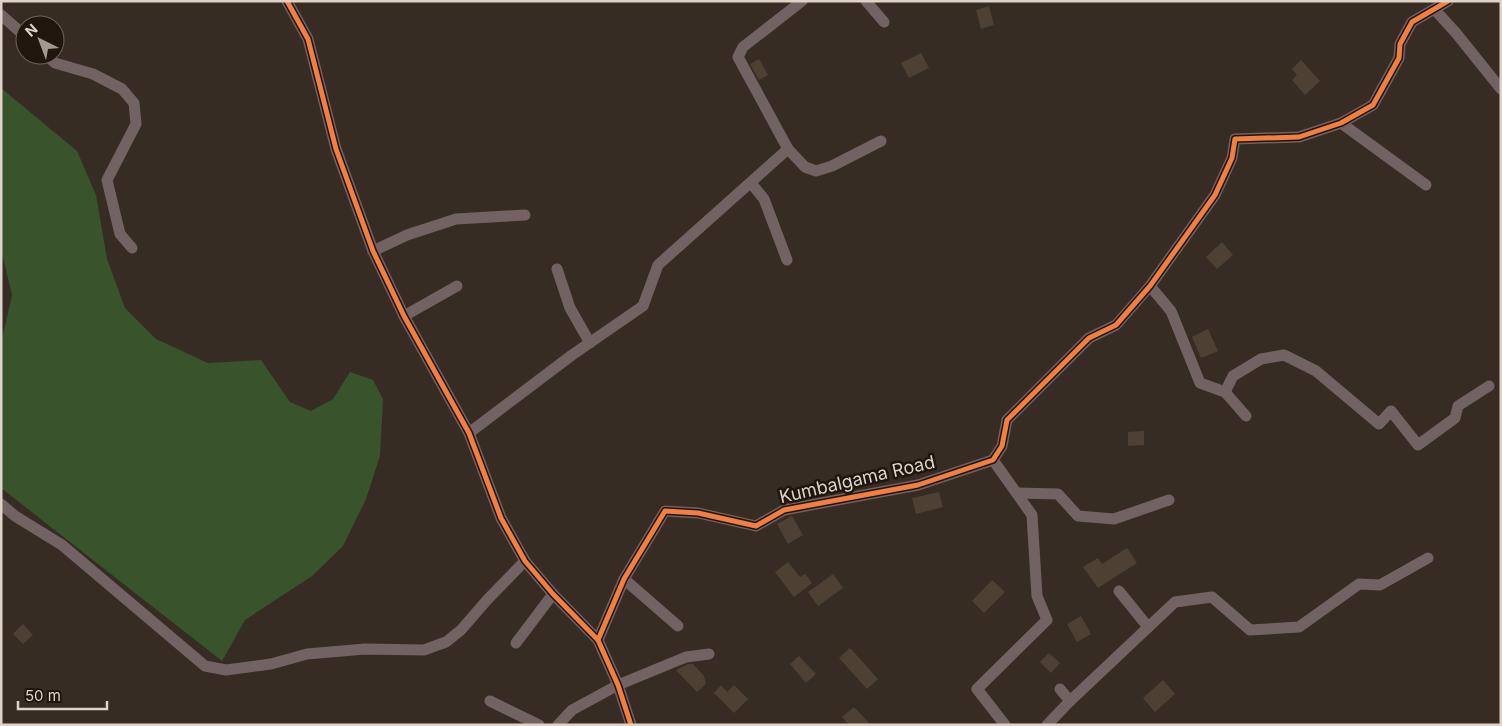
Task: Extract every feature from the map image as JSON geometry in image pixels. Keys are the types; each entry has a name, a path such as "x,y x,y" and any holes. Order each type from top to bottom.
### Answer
{"street":[{"path":"287,1 308,39 336,149 373,251 404,316 469,433 501,518 525,562 598,640 618,685 631,725"},
{"path":"802,1 743,47 738,57 788,149 805,167 816,171 832,166 881,141"},
{"path":"866,1 884,22"},
{"path":"1005,725 978,689 1047,620 1037,596 1032,515 993,460 1002,446 1006,420 1089,338 1116,325 1150,286 1215,195 1232,158 1236,139 1299,137 1342,123 1373,105 1399,58 1400,44 1412,22 1448,1"},
{"path":"1435,10 1456,33 1501,90"},
{"path":"1,15 15,27"},
{"path":"59,65 93,74 122,89 134,103 136,124 107,180 120,234 132,248"},
{"path":"1342,123 1426,184"},
{"path":"469,433 643,306 658,265 788,149"},
{"path":"751,183 764,199 787,260"},
{"path":"373,251 406,235 456,219 525,215"},
{"path":"556,269 570,308 590,343"},
{"path":"404,316 457,286"},
{"path":"1150,286 1171,311 1200,383 1225,392 1246,416"},
{"path":"1225,392 1233,376 1261,359 1284,356 1316,371 1379,424 1391,411 1418,445 1455,418 1458,406 1489,386"},
{"name":"Kumbalgama Road","path":"598,640 624,579 665,511 698,513 756,526 784,510 918,485 993,460"},
{"path":"1017,493 1058,494 1078,516 1114,519 1169,500"},
{"path":"1,504 14,516 62,545 205,666 226,670 271,664 307,654 365,648 424,650 446,642 461,630 487,600 525,562"},
{"path":"1047,725 1175,602 1212,597 1250,630 1299,627 1359,584 1380,585 1428,558"},
{"path":"624,579 678,626"},
{"path":"1119,591 1148,627"},
{"path":"516,643 553,594"},
{"path":"558,725 572,710 618,685 686,657 709,654"},
{"path":"1060,689 1070,701"},
{"path":"490,701 539,725"}],"green space":[{"path":"1,88 77,151 96,195 107,259 125,308 156,339 208,363 261,360 290,402 311,411 333,399 350,372 373,380 383,399 380,456 366,499 343,546 312,576 245,620 222,661 1,488 1,343 12,295 1,249"}],"building":[{"path":"989,6 994,25 981,29 976,10"},
{"path":"921,53 929,68 909,78 901,63"},
{"path":"759,59 768,75 759,80 750,64"},
{"path":"1301,60 1320,81 1305,95 1292,80 1297,75 1292,69"},
{"path":"1222,242 1233,255 1217,269 1206,257"},
{"path":"1208,329 1218,351 1201,358 1192,337"},
{"path":"1144,431 1144,445 1128,446 1128,432"},
{"path":"939,492 943,507 916,514 912,498"},
{"path":"792,516 803,535 788,544 777,524"},
{"path":"1127,548 1137,563 1098,588 1083,567 1098,558 1102,564"},
{"path":"788,562 800,577 805,574 812,583 794,597 775,572"},
{"path":"833,574 843,588 818,606 808,592"},
{"path":"992,580 1005,592 984,613 972,601"},
{"path":"1081,616 1091,634 1077,642 1067,624"},
{"path":"23,624 33,635 23,644 13,634"},
{"path":"850,648 878,679 867,689 839,658"},
{"path":"1049,653 1060,663 1051,673 1040,662"},
{"path":"799,656 816,674 806,683 790,664"},
{"path":"688,664 693,664 704,676 706,684 697,692 676,670"},
{"path":"1163,680 1175,694 1155,712 1143,698"},
{"path":"721,685 727,692 734,685 748,699 734,713 714,693"},
{"path":"854,707 871,725 849,725 842,717"}],"cycle path":[{"path":"287,1 308,39 336,149 373,251 404,316 469,433 501,518 525,561 553,594 598,640 618,685 631,725"},
{"path":"598,640 624,579 665,511 698,513 756,526 784,510 918,485 993,460 1002,446 1007,420 1089,338 1116,325 1150,286 1215,195 1232,158 1235,139 1299,137 1341,123 1373,105 1399,58 1400,44 1412,22 1448,1"}]}
